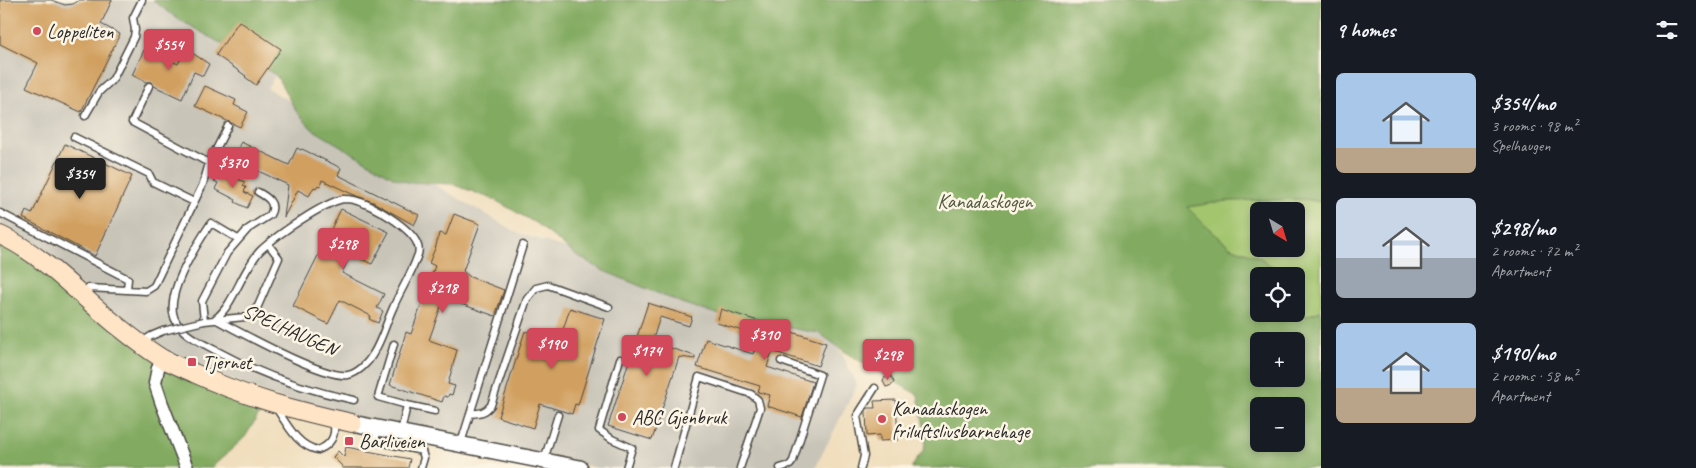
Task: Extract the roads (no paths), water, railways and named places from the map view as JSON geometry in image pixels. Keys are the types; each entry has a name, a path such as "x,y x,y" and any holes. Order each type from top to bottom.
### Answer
{"main road":[{"path":"0,235 45,264 114,322 162,358 220,385 274,404 352,423"}],"street":[{"path":"162,358 155,383 187,468"},
{"path":"352,423 580,468"}],"lane":[{"path":"85,116 99,92 112,79 134,36 133,18 142,0"},
{"path":"149,86 132,122 210,163"},
{"path":"81,294 88,288 146,291 154,286 203,184 210,163 228,126"},
{"path":"74,137 149,174 153,182 194,202"},
{"path":"204,321 202,301 227,252 248,229 272,212 273,207 270,200 258,192"},
{"name":"SPELHAUGEN","path":"343,199 355,200 384,214 408,231 417,242 419,248 414,266 376,348 367,362 350,375 338,375 308,365 215,319 226,309 235,289 260,250 333,201 343,199"},
{"path":"0,212 128,278 127,289"},
{"path":"238,239 211,223 193,251 178,287 173,314 179,324 196,340 256,371 296,385 354,400"},
{"name":"SPELHAUGEN","path":"141,343 163,331 215,319 245,317 258,306 279,258 268,244"},
{"path":"461,443 523,245"},
{"path":"470,414 481,413 490,404 527,299 536,288 548,285 608,308"},
{"path":"394,344 378,397 434,412"},
{"path":"620,359 599,430 612,439 632,448 626,468"},
{"path":"780,468 790,465 793,461 820,375 781,361"},
{"path":"674,468 699,377 751,394 758,400 760,408 740,468"},
{"path":"861,468 864,456 857,416 876,388"},
{"path":"274,404 298,440 310,449 318,450 329,444 335,431 332,419"},
{"path":"401,432 407,404"},
{"path":"544,460 558,415"},
{"path":"378,428 375,441 422,451 424,458 421,468"}],"place":[{"name":"Loppeliten","path":"37,31"},
{"name":"Tjernet","path":"192,362"},
{"name":"ABC Gjenbruk","path":"622,417"},
{"name":"Kanadaskogen friluftslivsbarnehage","path":"882,419"},
{"name":"Barliveien","path":"349,441"}],"park label":[{"name":"Kanadaskogen","path":"985,201"}]}
